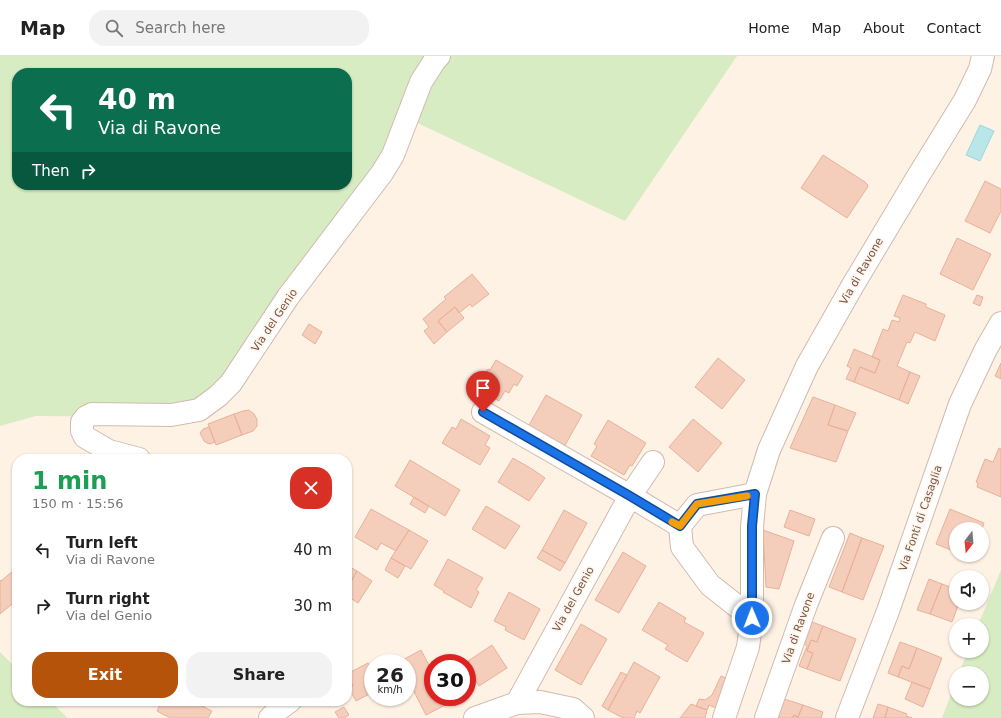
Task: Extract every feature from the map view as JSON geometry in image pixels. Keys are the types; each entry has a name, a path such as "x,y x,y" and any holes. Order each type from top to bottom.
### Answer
{"street":[{"name":"Via del Genio","path":"120,454 109,451 85,437 82,431 82,422 86,417 92,414 171,415 199,410 218,396 231,383 288,298 382,173 393,155 421,82 439,56"},
{"name":"Via di Ravone","path":"724,718 748,647 752,618 752,526 755,494 769,450 807,366 853,285 965,100 980,69 983,56"},
{"name":"Via Fonti di Casaglia","path":"847,718 888,611 960,404 986,349 1001,323"},
{"path":"483,412 680,526"},
{"name":"Via del Genio","path":"516,703 630,496 653,462"},
{"path":"752,618 710,585 682,548 680,526 697,504 755,494"},
{"name":"Via di Ravone","path":"766,718 806,605 833,538"},
{"path":"475,718 516,703 540,702 573,709 583,718"},
{"path":"270,718 283,706"}],"green space":[{"path":"0,56 737,56 625,221 409,119 210,402 136,417 36,416 0,426"},
{"path":"1001,570 1001,718 942,718 949,700 949,706 989,706 989,666 962,666 965,658 989,658 989,618 981,618 984,610 989,610 989,599"},
{"path":"0,652 12,664 12,706 55,706 68,718 0,718"}],"water":[{"path":"980,125 994,131 980,161 966,155"}],"building":[{"path":"823,155 868,185 847,218 801,188"},
{"path":"985,181 1001,189 1001,211 990,233 965,221"},
{"path":"957,238 991,254 973,290 940,274"},
{"path":"472,274 489,294 472,307 470,304 459,313 455,307 438,321 447,332 434,344 424,331 429,327 423,319 446,299 444,297"},
{"path":"903,295 926,304 926,307 945,315 935,341 915,332 910,343 907,342 897,366 910,372 899,400 854,382 860,367 875,373 880,360 872,357 883,329 888,331 892,320 899,322 900,318 894,316"},
{"path":"977,295 983,297 980,306 973,303"},
{"path":"455,307 464,318 447,332 438,321"},
{"path":"309,324 322,332 315,344 302,335"},
{"path":"854,349 880,360 875,373 860,367 854,382 846,379 851,368 847,366"},
{"path":"718,358 745,380 722,409 695,387"},
{"path":"496,360 523,376 517,386 514,384 509,393 505,391 499,401 476,387"},
{"path":"1001,363 1001,379 995,376"},
{"path":"910,372 920,376 908,404 899,400"},
{"path":"546,395 582,415 564,447 528,427"},
{"path":"813,397 835,405 828,425 848,431 836,462 790,448"},
{"path":"835,405 856,413 848,431 828,425"},
{"path":"249,410 257,419 257,426 253,431 242,435 234,414"},
{"path":"234,414 242,435 216,445 208,424"},
{"path":"461,419 490,436 485,445 490,448 480,465 442,443 452,427 456,429"},
{"path":"693,419 722,443 698,472 669,447"},
{"path":"608,420 646,443 632,466 630,465 624,475 591,456 597,446 594,444"},
{"path":"209,427 215,442 210,444 204,441 200,433 203,429"},
{"path":"999,448 1001,449 1001,497 977,487 978,483 976,482 985,459 993,462"},
{"path":"513,458 545,478 529,501 498,482"},
{"path":"410,460 460,490 445,516 395,486"},
{"path":"414,497 429,506 425,513 410,504"},
{"path":"486,506 520,526 505,549 472,529"},
{"path":"371,509 409,530 396,551 381,543 377,550 355,537"},
{"path":"950,509 982,522 949,522 949,549 936,544"},
{"path":"564,510 587,523 565,563 542,550"},
{"path":"790,510 815,519 809,536 784,527"},
{"path":"409,530 428,541 411,569 391,558"},
{"path":"763,530 794,541 779,589 766,587"},
{"path":"850,533 862,538 842,592 829,587"},
{"path":"862,538 884,546 863,600 842,592"},
{"path":"542,550 565,563 560,571 537,558"},
{"path":"623,552 646,566 619,613 595,600"},
{"path":"391,558 405,566 398,578 385,570"},
{"path":"448,559 483,578 476,590 479,592 471,608 434,585"},
{"path":"352,568 357,571 352,580"},
{"path":"357,571 372,581 358,603 352,599 352,580"},
{"path":"12,572 12,604 0,614 0,580 1,581"},
{"path":"929,579 942,584 930,614 917,610"},
{"path":"942,584 949,586 949,610 956,610 953,618 949,618 949,621 930,614"},
{"path":"509,592 540,609 524,640 505,630 506,627 494,621"},
{"path":"659,602 686,618 684,622 704,633 687,662 665,649 668,645 642,630"},
{"path":"812,622 823,626 817,642 811,640 807,651 813,653 807,669 799,666 807,646 804,644"},
{"path":"581,624 607,639 581,685 555,670"},
{"path":"823,626 856,639 840,681 807,669 813,653 807,651 811,640 817,642"},
{"path":"900,642 917,648 909,669 902,666 898,677 888,673"},
{"path":"492,645 507,668 479,686 476,682 476,656"},
{"path":"917,648 942,658 930,689 898,677 902,666 909,669"},
{"path":"421,650 424,656 424,706 443,706 426,715 416,696 416,654 414,654"},
{"path":"634,662 660,677 640,713 637,711 634,718 623,718 608,710"},
{"path":"364,665 364,697 356,701 352,694 352,671"},
{"path":"621,672 627,675 608,710 602,706"},
{"path":"721,676 733,681 720,710 709,705 707,710 696,706 699,699 705,700 712,695"},
{"path":"912,682 930,689 923,707 905,699"},
{"path":"784,699 803,705 798,717 794,715 792,718 778,718"},
{"path":"691,704 707,710 705,718 680,718"},
{"path":"878,704 888,707 885,718 873,718"},
{"path":"803,705 823,712 821,718 792,718 794,715 798,717"},
{"path":"160,706 202,706 212,711 208,718 170,718 157,711"},
{"path":"344,707 349,715 344,718 339,718 335,712"},
{"path":"888,707 907,714 906,716 912,718 885,718"}],"slow traffic":[{"path":"672,522 680,526 697,504 747,496"}],"route":[{"path":"483,412 680,526 697,504 755,494 752,526 752,618"}]}
